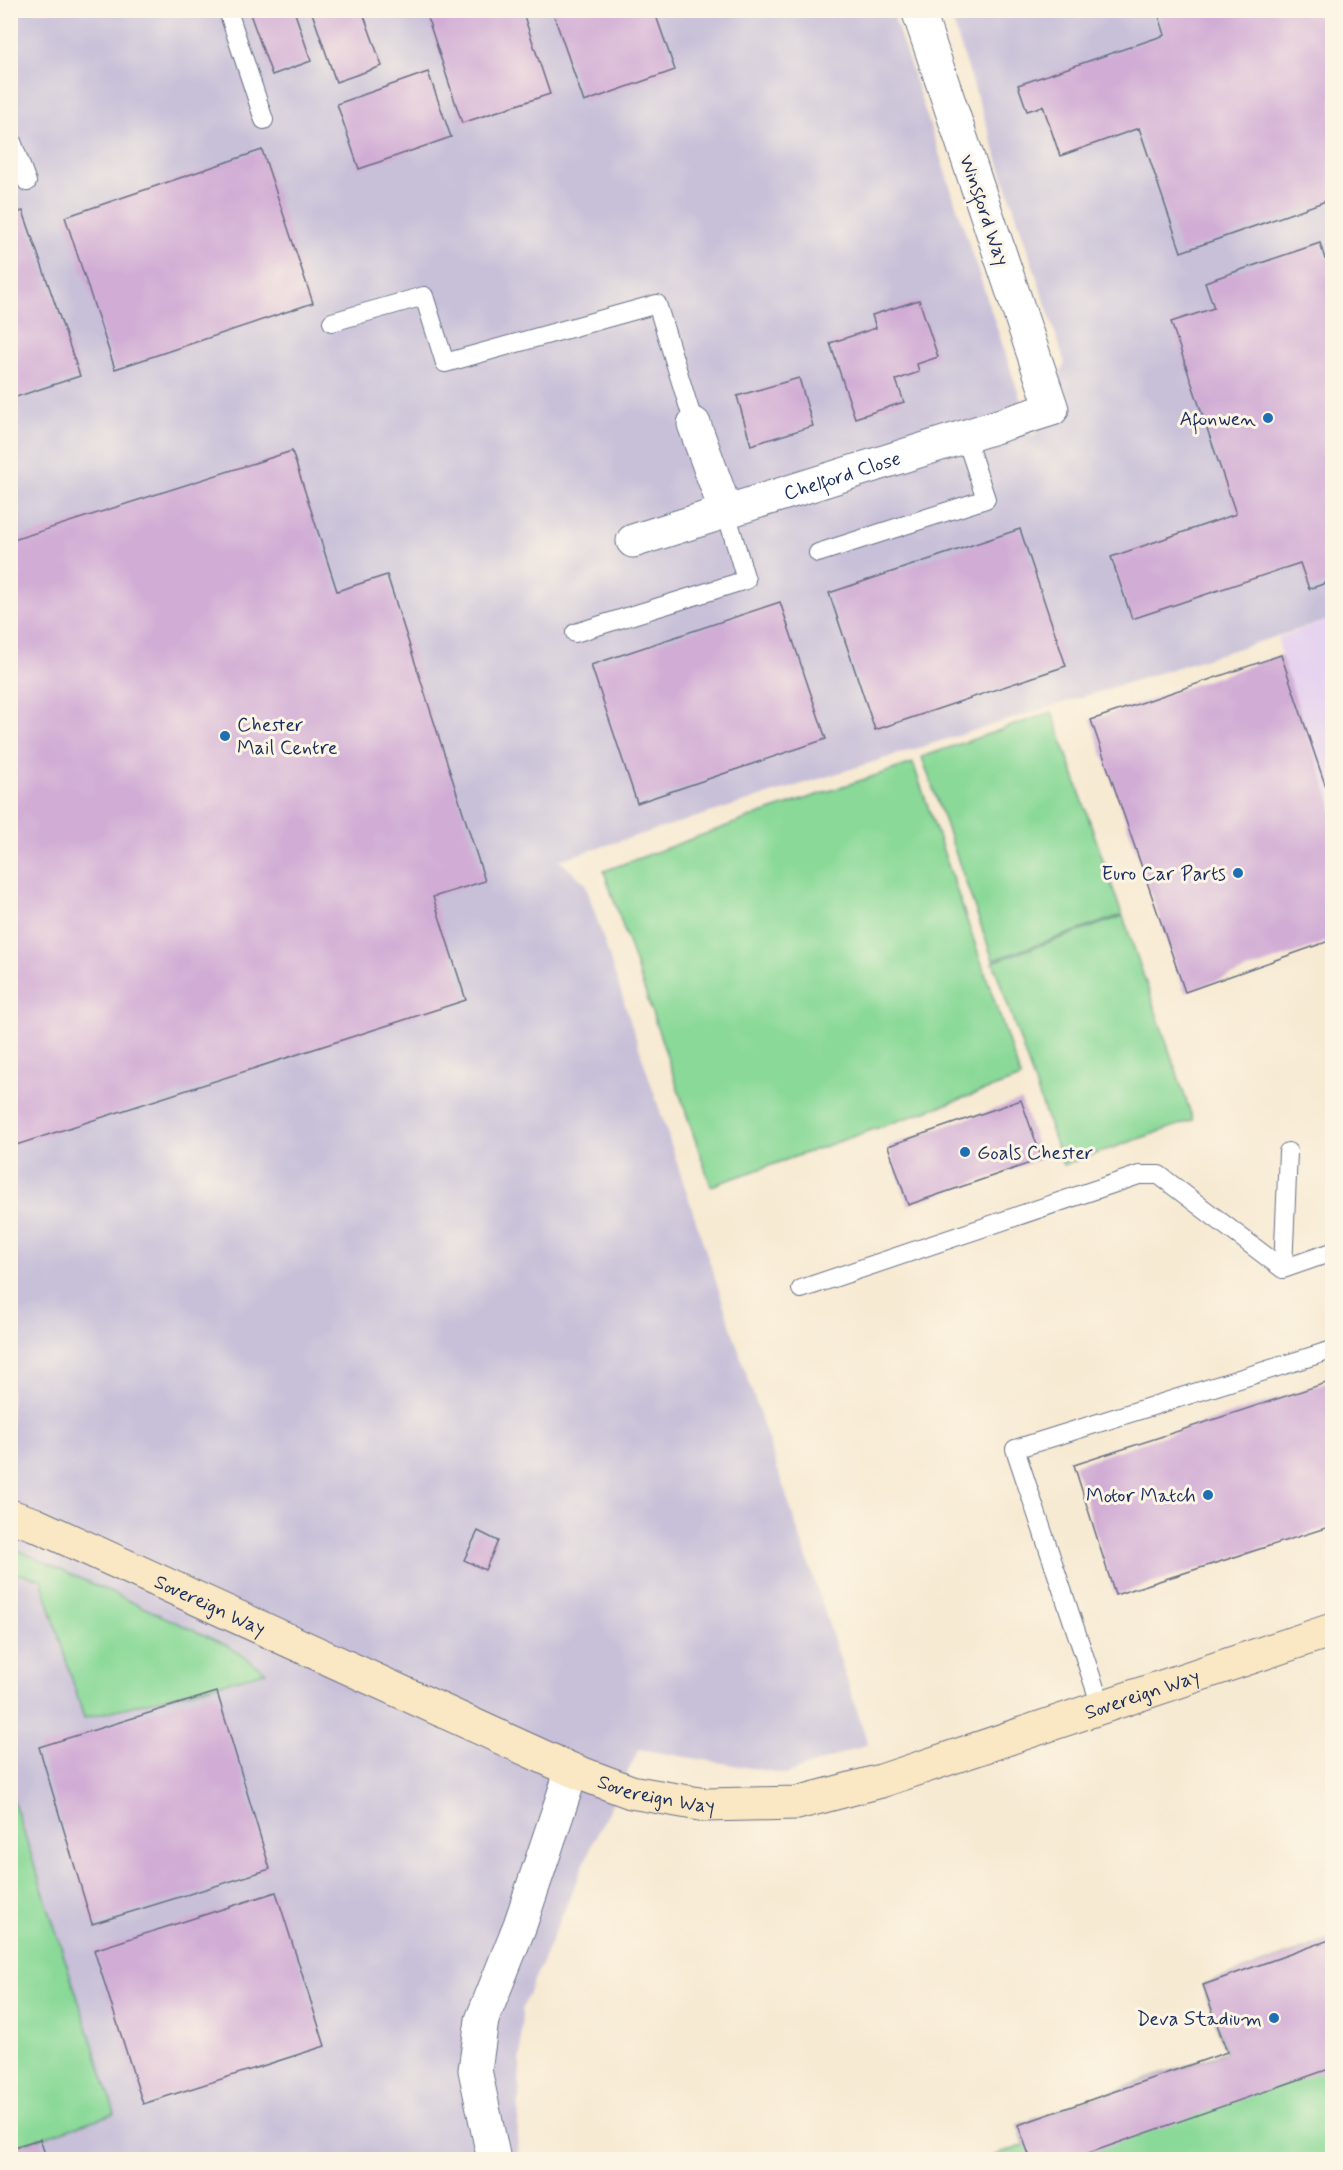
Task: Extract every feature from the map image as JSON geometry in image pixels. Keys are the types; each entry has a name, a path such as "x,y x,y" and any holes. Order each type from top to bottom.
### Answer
{"street":[{"name":"Winsford Way","path":"918,10 1052,409"},
{"name":"Chelford Close","path":"633,541 1052,409"},
{"path":"694,424 726,512"},
{"name":"Sovereign Way","path":"10,1516 34,1524 572,1770 631,1792 705,1805 797,1803 881,1781 1332,1630"},
{"path":"494,2160 475,2070 482,2020 520,1925 572,1770"}],"lane":[{"path":"229,14 264,120"},
{"path":"10,136 27,182"},
{"path":"332,322 424,296 445,363 657,304 694,424"},
{"path":"818,554 986,499 966,436"},
{"path":"575,633 746,580 726,512"},
{"path":"1283,1269 1288,1152"},
{"path":"801,1289 1139,1175 1159,1175 1283,1269"},
{"path":"1283,1269 1332,1252"},
{"path":"1101,1706 1016,1449 1332,1350"}],"shaded area":[{"path":"11,11 892,11 1033,437 1065,363 949,11 1332,11 1332,619 559,860 585,883 868,1744 787,1774 639,1749 595,1838 522,2009 517,2155 519,2159 11,2160"},
{"path":"1332,619 1332,805 1281,655 1278,638"}],"green space":[{"path":"1052,712 1122,915 993,960 922,757"},
{"path":"913,763 1021,1078 711,1186 604,871 757,815"},
{"path":"1123,916 1193,1120 1063,1165 993,962"},
{"path":"11,1547 228,1646 266,1672 84,1718 41,1579 11,1572"},
{"path":"11,1793 115,2113 10,2148"},
{"name":"Deva Stadium","path":"1332,1939 1332,2159 982,2160 1025,2145 1018,2125 1226,2052 1203,1985"}],"building":[{"path":"259,10 294,10 311,61 272,75 250,14"},
{"path":"311,10 362,10 382,66 336,82"},
{"path":"425,10 522,10 550,94 462,123"},
{"path":"552,10 654,10 675,70 584,102"},
{"path":"1157,10 1332,10 1332,199 1181,252 1139,128 1060,156 1043,106 1027,111 1018,85 1165,35"},
{"path":"428,72 451,137 359,169 337,104"},
{"path":"262,150 313,303 115,369 65,217"},
{"path":"23,211 80,376 10,399 10,215"},
{"name":"Afonwen","path":"1320,243 1325,259 1332,256 1332,581 1309,589 1300,563 1132,619 1111,557 1236,514 1171,322 1214,308 1205,282"},
{"path":"919,300 938,357 917,364 919,372 896,380 904,402 855,418 830,343 876,328 872,315"},
{"path":"799,378 813,426 751,445 737,396"},
{"name":"Chester Mail Centre","path":"292,451 337,591 387,575 485,881 433,897 466,1000 10,1147 10,541"},
{"path":"1020,529 1066,666 875,730 829,593"},
{"path":"780,602 826,739 637,803 591,665"},
{"name":"Euro Car Parts","path":"1281,655 1332,805 1332,940 1185,992 1091,720"},
{"name":"Goals Chester","path":"1021,1100 1042,1159 908,1205 888,1146"},
{"name":"Motor Match","path":"1332,1381 1332,1526 1115,1595 1074,1465"},
{"path":"478,1531 498,1541 485,1570 464,1560"},
{"path":"217,1692 270,1869 92,1924 39,1747"},
{"path":"276,1892 325,2046 143,2104 94,1950"},
{"name":"Deva Stadium","path":"1332,1939 1332,2068 1069,2160 1031,2160 1018,2125 1227,2052 1203,1985"},
{"path":"40,2139 47,2160 10,2160 10,2148"}],"place":[{"name":"Afonwen","path":"1268,418"},
{"name":"Chester Mail Centre","path":"225,736"},
{"name":"Euro Car Parts","path":"1238,873"},
{"name":"Goals Chester","path":"965,1152"},
{"name":"Motor Match","path":"1208,1495"},
{"name":"Deva Stadium","path":"1274,2018"}]}
